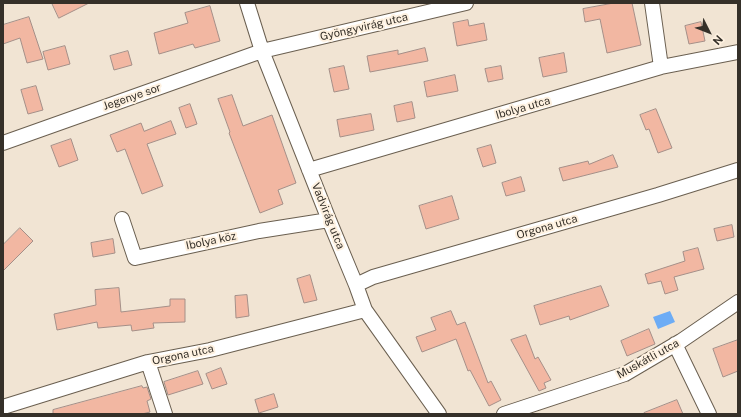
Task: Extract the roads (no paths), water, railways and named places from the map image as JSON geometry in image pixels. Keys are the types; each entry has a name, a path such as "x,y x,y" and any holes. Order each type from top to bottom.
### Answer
{"street":[{"name":"Vadvirág utca","path":"247,3 262,51 365,310 438,414"},
{"name":"Gyöngyvirág utca","path":"262,51 466,3"},
{"path":"652,3 662,67"},
{"name":"Jegenye sor","path":"3,143 262,51"},
{"name":"Ibolya utca","path":"309,170 662,67 738,52"},
{"name":"Orgona utca","path":"356,285 373,277 658,195 738,170"},
{"name":"Ibolya köz","path":"122,219 135,258 260,231 328,220"},
{"name":"Muskátli utca","path":"504,414 625,374 675,344 738,302"},
{"name":"Orgona utca","path":"3,407 148,362 210,350 365,310"},
{"path":"675,344 709,414"},
{"path":"148,362 165,414"}],"water":[{"path":"670,311 675,322 658,329 653,317"}]}
